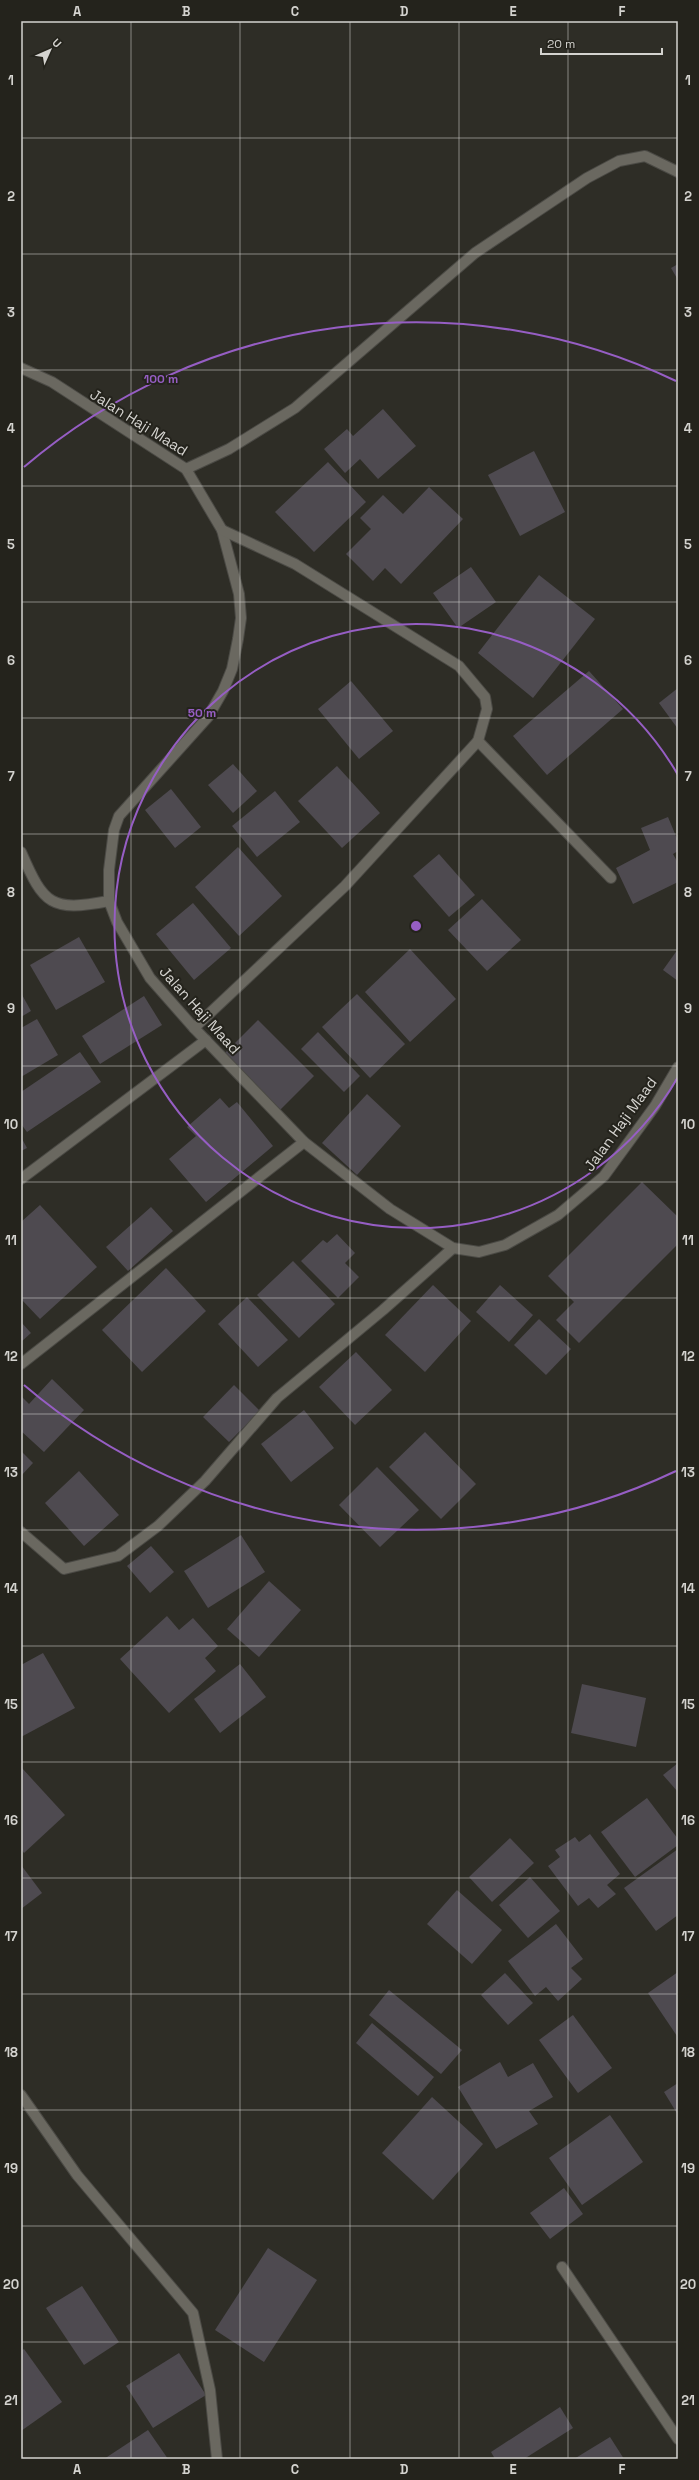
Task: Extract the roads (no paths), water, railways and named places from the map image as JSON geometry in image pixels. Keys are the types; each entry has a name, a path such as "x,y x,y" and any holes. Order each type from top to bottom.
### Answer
{"street":[{"path":"186,469 229,449 295,408 475,253 587,178 619,161 645,156 678,172"},
{"name":"Jalan Haji Maad","path":"21,368 52,382 186,469 222,530 239,594 241,618 232,669 208,717 119,816 114,830 109,870 109,901 117,922 150,978 194,1028 304,1142 390,1209 453,1248 479,1252 505,1245 558,1215 604,1176 655,1106 678,1067"},
{"path":"194,1028 345,886 478,741 487,709 485,697 459,666 295,564 222,530"},
{"path":"478,741 611,878"},
{"path":"21,852 40,889 56,902 74,907 109,901"},
{"path":"21,1179 206,1040"},
{"path":"21,1364 304,1142"},
{"path":"21,1532 64,1570 118,1556 158,1526 205,1481 277,1398 383,1310 453,1248"},
{"path":"21,2095 78,2175 193,2313 210,2390 217,2459"},
{"path":"562,2267 678,2439"}]}
